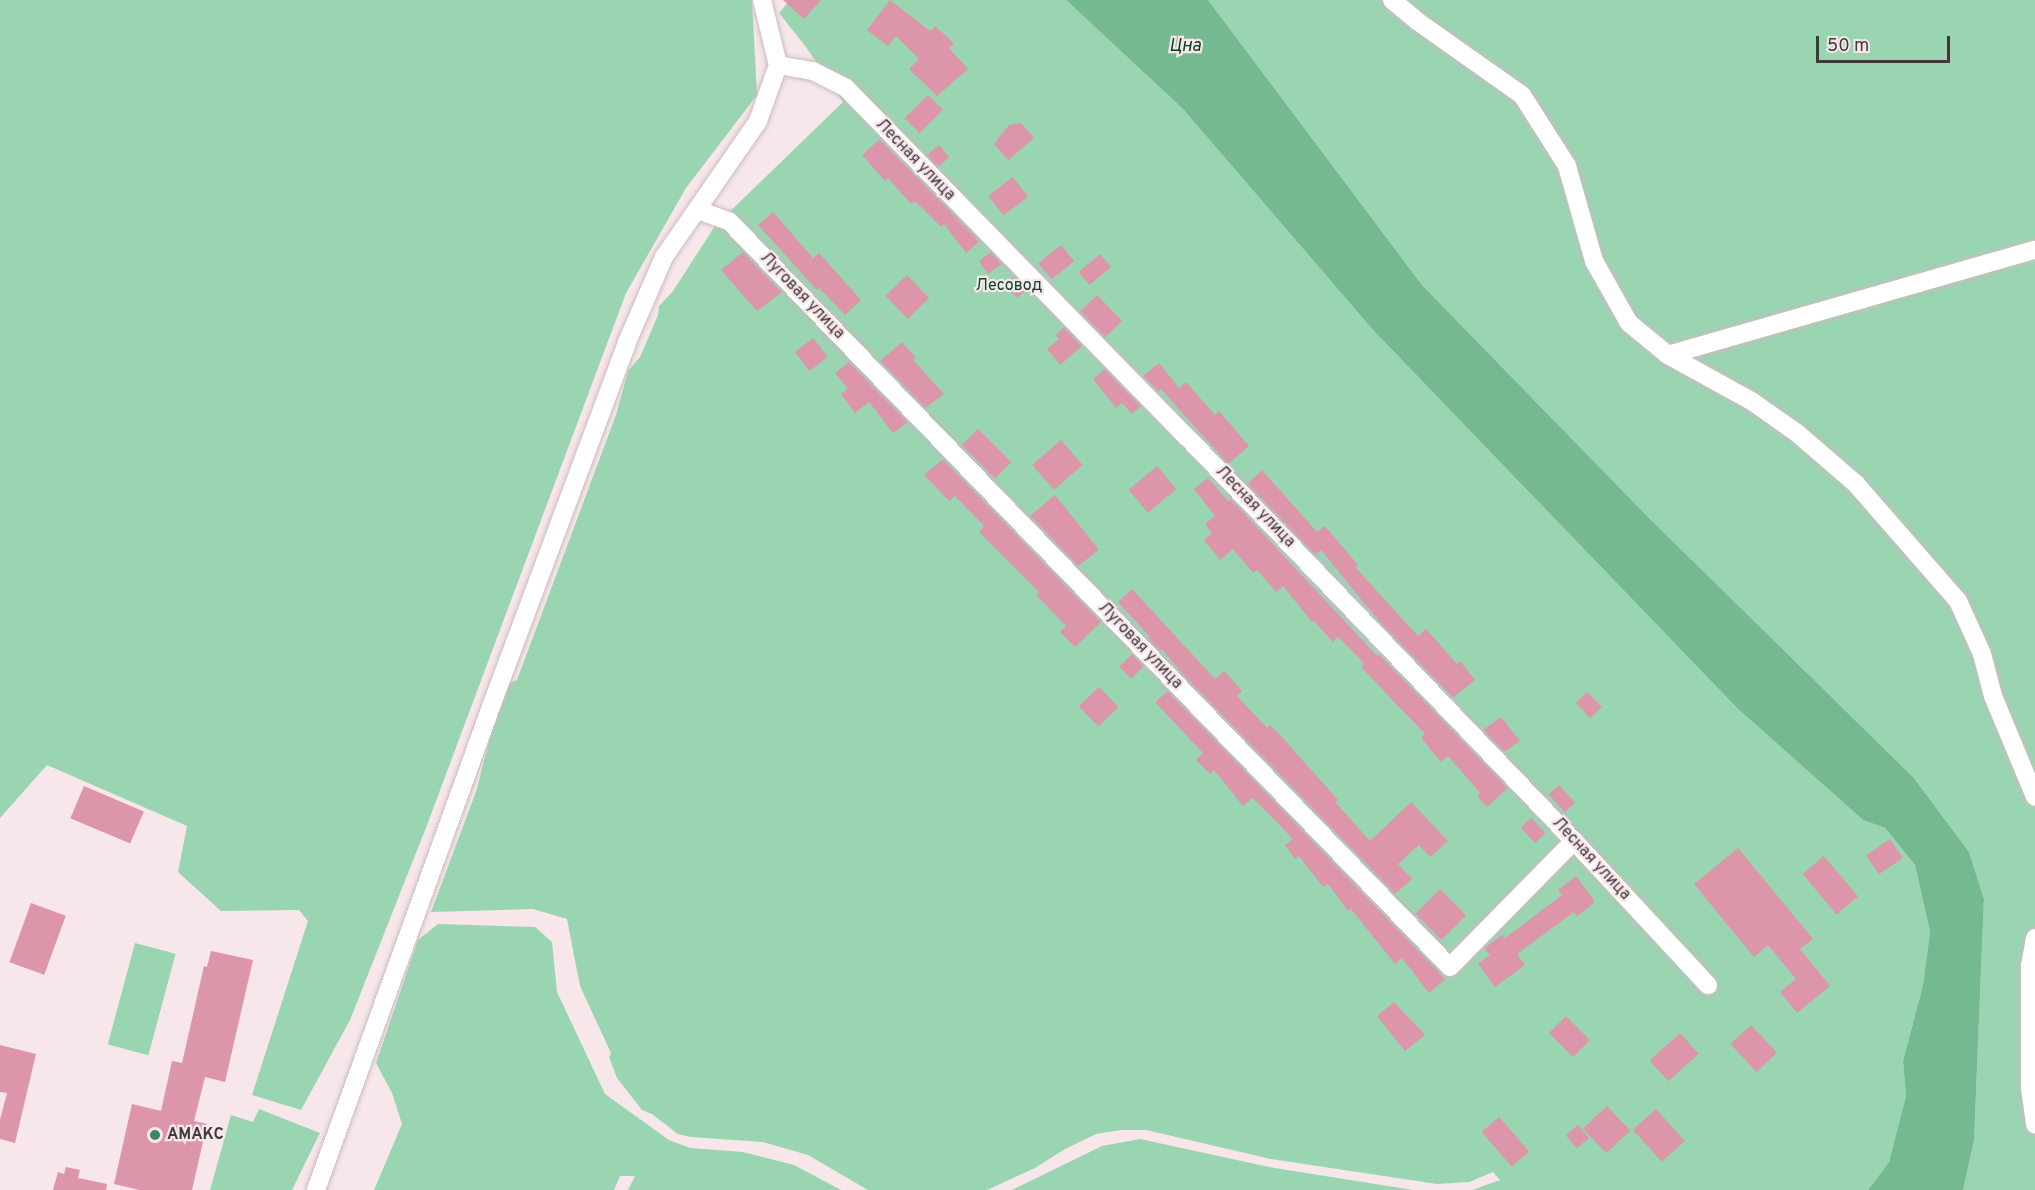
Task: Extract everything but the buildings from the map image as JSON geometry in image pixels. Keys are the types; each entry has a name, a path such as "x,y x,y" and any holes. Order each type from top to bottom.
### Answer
{"street":[{"path":"316,1190 484,726 627,342 664,257 758,121 778,65 762,0"},
{"path":"1392,0 1417,21 1522,95 1567,166 1594,261 1629,323 1668,355 1753,402 1797,433 1856,484 1958,601 1983,654 1993,696 2035,797"},
{"name":"Лесная улица","path":"778,65 813,71 846,88 1188,437 1574,841 1708,985"},
{"name":"Луговая улица","path":"698,210 729,221 1450,967 1574,841"},
{"path":"1668,355 2035,250"},
{"path":"2035,938 2030,965 2030,1088 2035,1125"}],"green space":[{"path":"0,0 752,0 757,95 686,188 626,293 427,825 350,1020 301,1110 252,1095 308,921 299,910 221,911 178,872 187,826 47,765 0,818"},
{"name":"Лесовод","path":"790,0 1066,0 1183,109 1373,330 1737,708 1863,820 1885,828 1915,865 1930,932 1923,985 1903,1061 1906,1096 1889,1162 1868,1190 1472,1190 1500,1180 1493,1172 1469,1182 1437,1184 1271,1159 1146,1130 1121,1130 1096,1134 1065,1149 1035,1168 987,1190 868,1190 808,1155 763,1142 678,1134 652,1114 642,1110 617,1078 609,1057 611,1053 580,986 567,919 533,909 431,912 477,789 491,732 508,684 517,680 616,415 628,371 640,357 658,315 659,306 673,291 715,226 843,102 806,47 779,13"},
{"path":"1208,0 2035,0 2035,1190 1963,1190 1974,1141 1984,899 1969,852 1914,778 1649,518 1422,285"},
{"path":"438,924 535,927 552,942 557,992 605,1094 669,1140 690,1148 743,1152 794,1165 841,1190 628,1190 635,1176 620,1176 614,1190 374,1190 402,1124 392,1093 376,1063 418,940"},
{"path":"135,943 176,954 148,1055 108,1044"},
{"path":"259,1109 320,1133 292,1190 210,1190 231,1115 253,1122"},
{"path":"1140,1139 1269,1167 1413,1190 1012,1190 1102,1146"}],"water":[{"name":"Цна","path":"1066,0 1208,0 1422,285 1649,518 1914,778 1969,852 1984,899 1974,1141 1963,1190 1868,1190 1889,1162 1906,1096 1903,1061 1923,985 1930,932 1915,865 1885,828 1863,820 1737,708 1373,330 1183,109"}],"place":[{"name":"АМАКС","path":"155,1135"}]}
